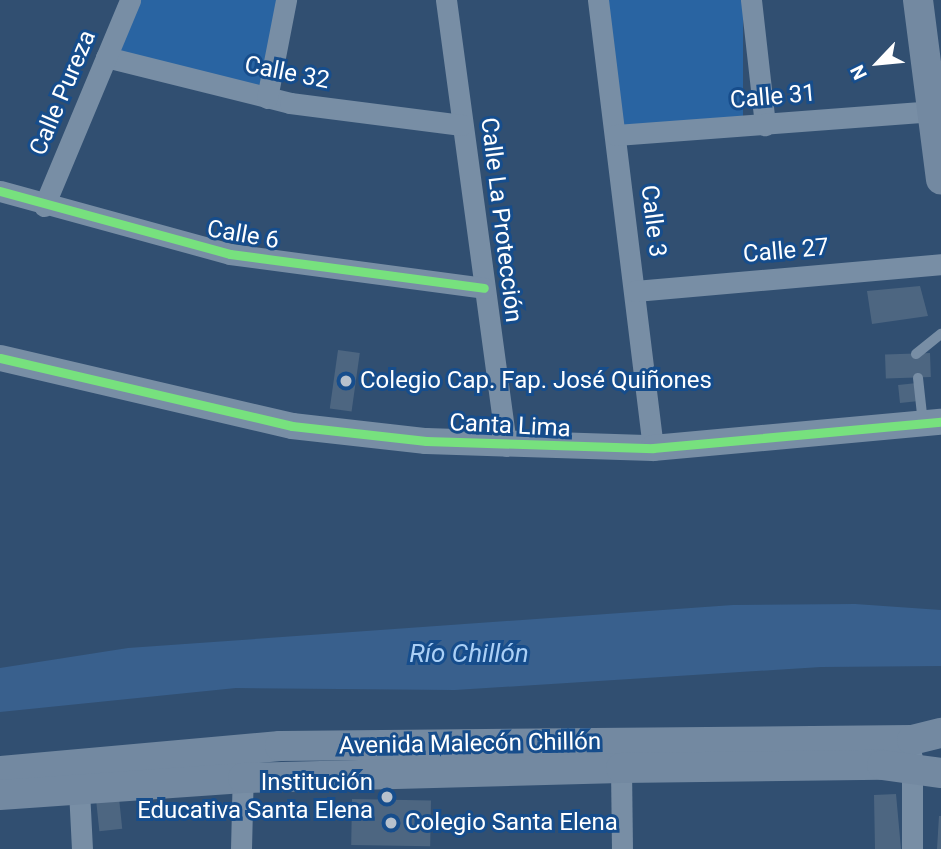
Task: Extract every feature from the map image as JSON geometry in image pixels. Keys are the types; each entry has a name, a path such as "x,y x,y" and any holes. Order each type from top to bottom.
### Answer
{"main road":[{"path":"918,0 941,180"},
{"path":"912,754 941,733"},
{"name":"Avenida Malecón Chillón","path":"0,771 243,749 912,754 941,773"},
{"name":"Avenida Malecón Chillón","path":"0,795 243,779 621,768 912,754"}],"street":[{"name":"Calle Pureza","path":"44,205 130,0"},
{"path":"267,98 286,0"},
{"name":"Calle La Protección","path":"446,0 506,446"},
{"name":"Calle 3","path":"598,0 653,448"},
{"path":"751,0 765,125"},
{"name":"Calle 32","path":"106,57 267,98 463,125"},
{"name":"Calle 31","path":"616,135 934,111"},
{"name":"Calle 6","path":"0,191 230,254 484,288"},
{"name":"Calle 27","path":"635,291 941,264"},
{"name":"Canta Lima","path":"0,358 292,426 506,446 653,448 932,423"},
{"name":"Avenida Malecón Chillón","path":"912,754 941,743"},
{"path":"242,849 243,749"},
{"path":"912,754 912,849"},
{"path":"621,768 622,849"},
{"path":"79,790 82,849"}],"lane":[{"path":"916,354 941,334"},
{"path":"918,377 932,423"}],"shaded area":[{"path":"132,0 284,0 266,88 112,49"},
{"path":"608,0 743,0 743,127 608,127"}],"water":[{"name":"Río Chillón","path":"855,604 941,610 941,666 821,667 455,690 236,688 0,712 0,668 128,648 733,605"}],"building":[{"path":"920,286 928,316 872,324 867,291"},
{"name":"Colegio Cap. Fap. José Quiñones","path":"338,350 360,353 352,411 330,408"},
{"path":"930,353 931,377 886,379 885,355"},
{"path":"917,383 919,401 900,403 898,385"},
{"path":"896,794 901,849 875,849 874,795"},
{"path":"119,798 122,829 99,831 96,800"},
{"name":"Colegio Santa Elena","path":"352,799 431,800 430,846 351,845"},
{"path":"939,816 941,849 937,849"}],"cycle path":[{"path":"0,191 230,254 484,288"},
{"path":"0,358 292,426 426,441 653,448 941,422"}],"place":[{"name":"Colegio Cap. Fap. José Quiñones","path":"346,381"},
{"name":"Institución Educativa Santa Elena","path":"387,797"},
{"name":"Colegio Santa Elena","path":"391,823"}]}
